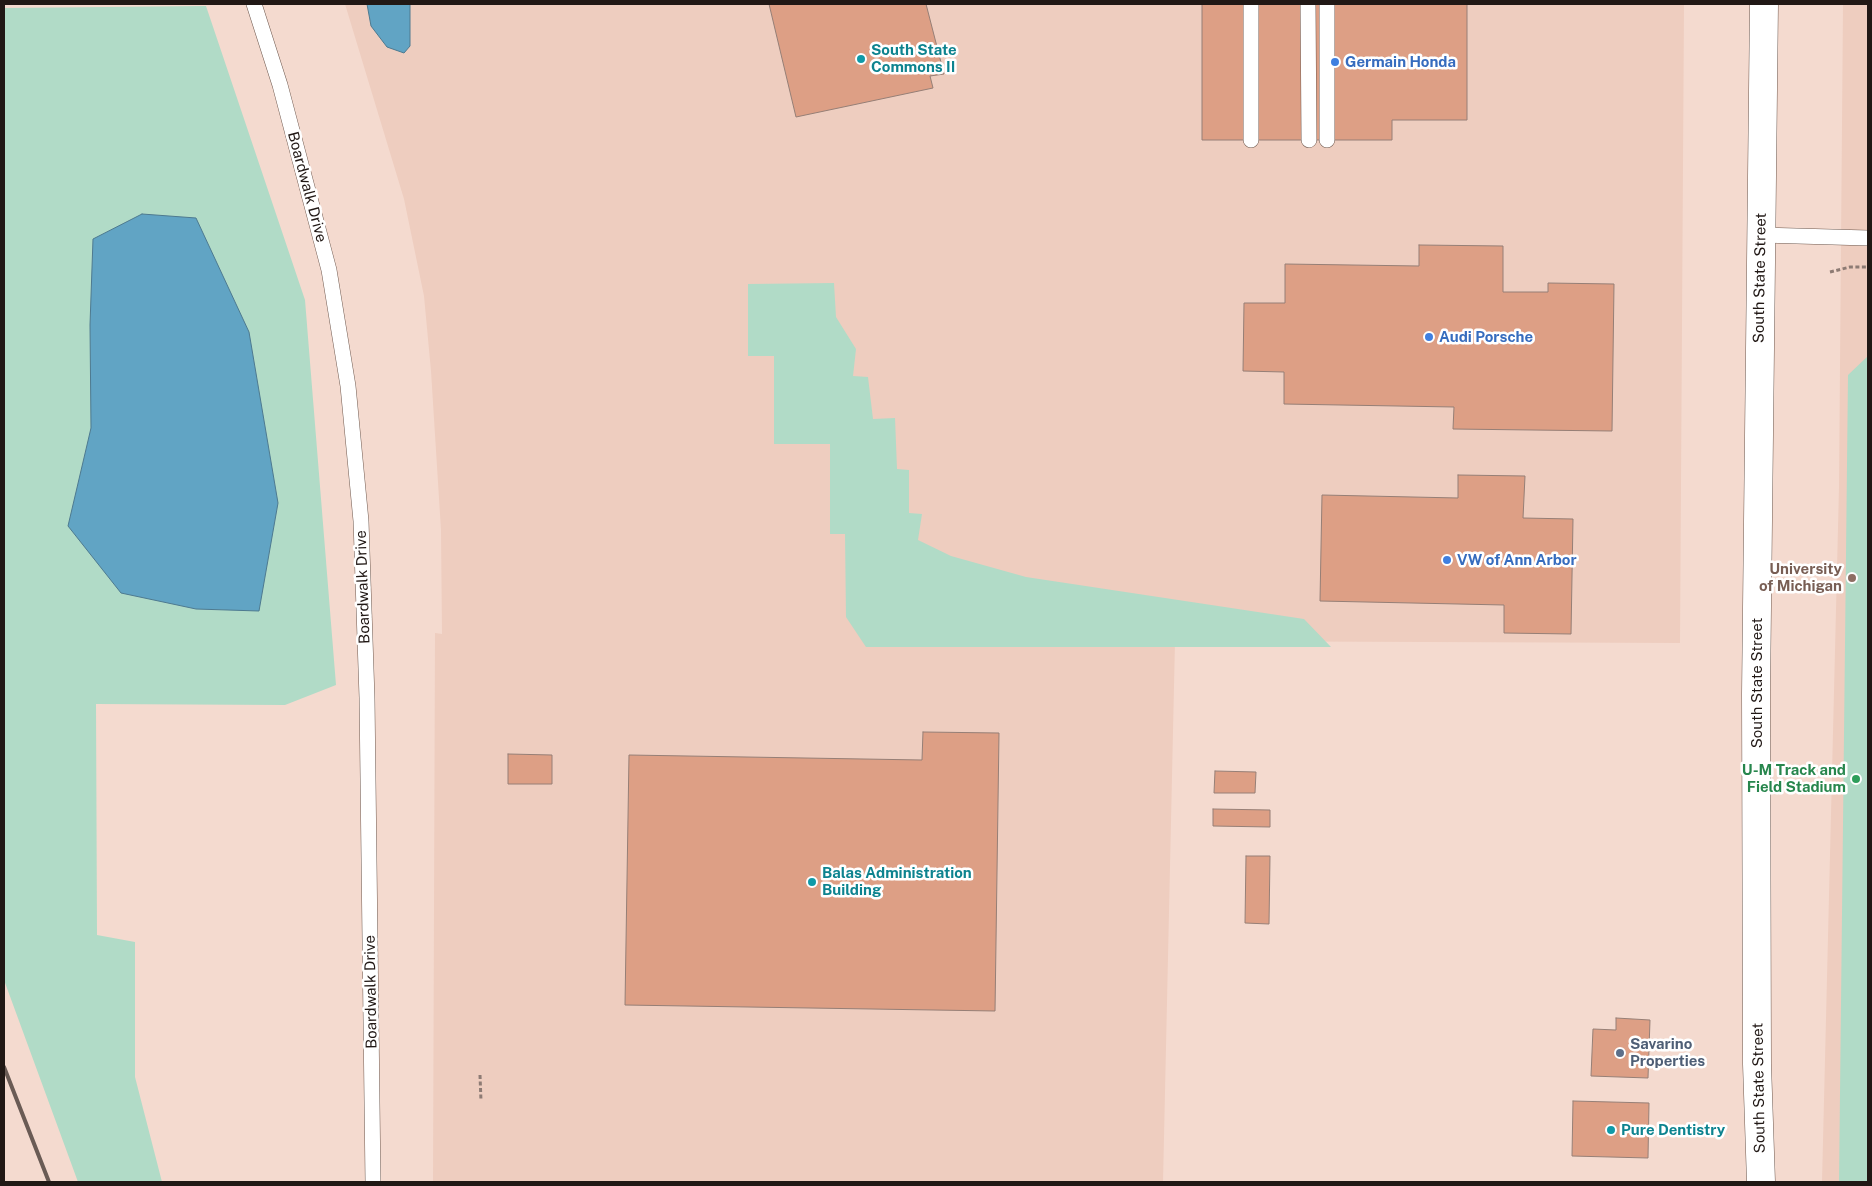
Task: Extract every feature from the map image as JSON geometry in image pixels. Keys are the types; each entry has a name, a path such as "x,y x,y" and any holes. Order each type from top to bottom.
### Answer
{"main road":[{"name":"South State Street","path":"1761,1182 1757,1054 1756,771 1764,4"}],"lane":[{"name":"Boardwalk Drive","path":"254,4 280,85 329,270 350,406 361,522 367,698 373,1182"},
{"path":"1251,4 1251,140"},
{"path":"1308,4 1309,140"},
{"path":"1327,4 1327,140"},
{"path":"1761,235 1868,238"}],"path":[{"path":"1830,272 1850,267 1868,267"},
{"path":"480,1075 480,1101"}],"shaded area":[{"path":"345,4 1684,4 1680,643 1175,641 1163,1182 433,1182 435,633 442,634 441,530 431,371 424,296 404,199"},
{"name":"University of Michigan","path":"1843,4 1868,4 1868,1182 1822,1182 1839,487"}],"green space":[{"path":"206,6 305,300 336,685 285,705 96,704 97,935 135,942 135,1077 162,1182 78,1182 4,980 4,8"},
{"path":"834,283 836,317 856,349 853,376 868,377 873,419 895,418 897,469 909,470 909,513 922,514 918,540 951,556 1026,577 1304,619 1331,647 866,647 846,617 845,534 830,534 830,444 774,444 774,356 748,356 748,284"},
{"name":"U-M Track and Field Stadium","path":"1868,356 1868,1182 1839,1182 1848,375"}],"water":[{"path":"367,4 410,4 410,46 404,53 387,47 371,26"},
{"path":"142,214 196,218 249,332 278,503 259,611 196,609 121,593 68,526 91,428 90,325 93,239"}],"building":[{"name":"South State Commons II","path":"769,4 926,4 944,74 930,76 933,88 796,117"},
{"name":"Germain Honda","path":"1202,4 1467,4 1467,120 1392,120 1392,140 1202,140"},
{"name":"Audi Porsche","path":"1419,245 1503,246 1503,292 1548,292 1548,283 1614,284 1612,431 1453,429 1454,407 1284,404 1284,372 1243,371 1244,303 1285,303 1285,264 1419,266"},
{"name":"VW of Ann Arbor","path":"1458,475 1525,476 1523,518 1573,519 1571,634 1504,633 1504,605 1320,601 1322,495 1458,498"},
{"name":"Balas Administration Building","path":"923,732 999,733 995,1011 625,1005 629,755 922,760"},
{"path":"508,754 552,755 552,784 508,784"},
{"path":"1215,771 1256,772 1255,793 1214,793"},
{"path":"1213,809 1270,810 1270,827 1213,826"},
{"path":"1246,856 1270,856 1269,924 1245,923"},
{"name":"Savarino Properties","path":"1616,1018 1650,1020 1648,1078 1591,1076 1593,1029 1616,1030"},
{"name":"Pure Dentistry","path":"1573,1101 1649,1103 1648,1158 1572,1156"}],"railway":[{"path":"4,1067 49,1182"}],"place":[{"name":"South State Commons II","path":"861,59"},
{"name":"Germain Honda","path":"1335,62"},
{"name":"Audi Porsche","path":"1429,337"},
{"name":"VW of Ann Arbor","path":"1447,560"},
{"name":"University of Michigan","path":"1852,578"},
{"name":"U-M Track and Field Stadium","path":"1856,779"},
{"name":"Balas Administration Building","path":"812,882"},
{"name":"Savarino Properties","path":"1620,1053"},
{"name":"Pure Dentistry","path":"1611,1130"}]}
